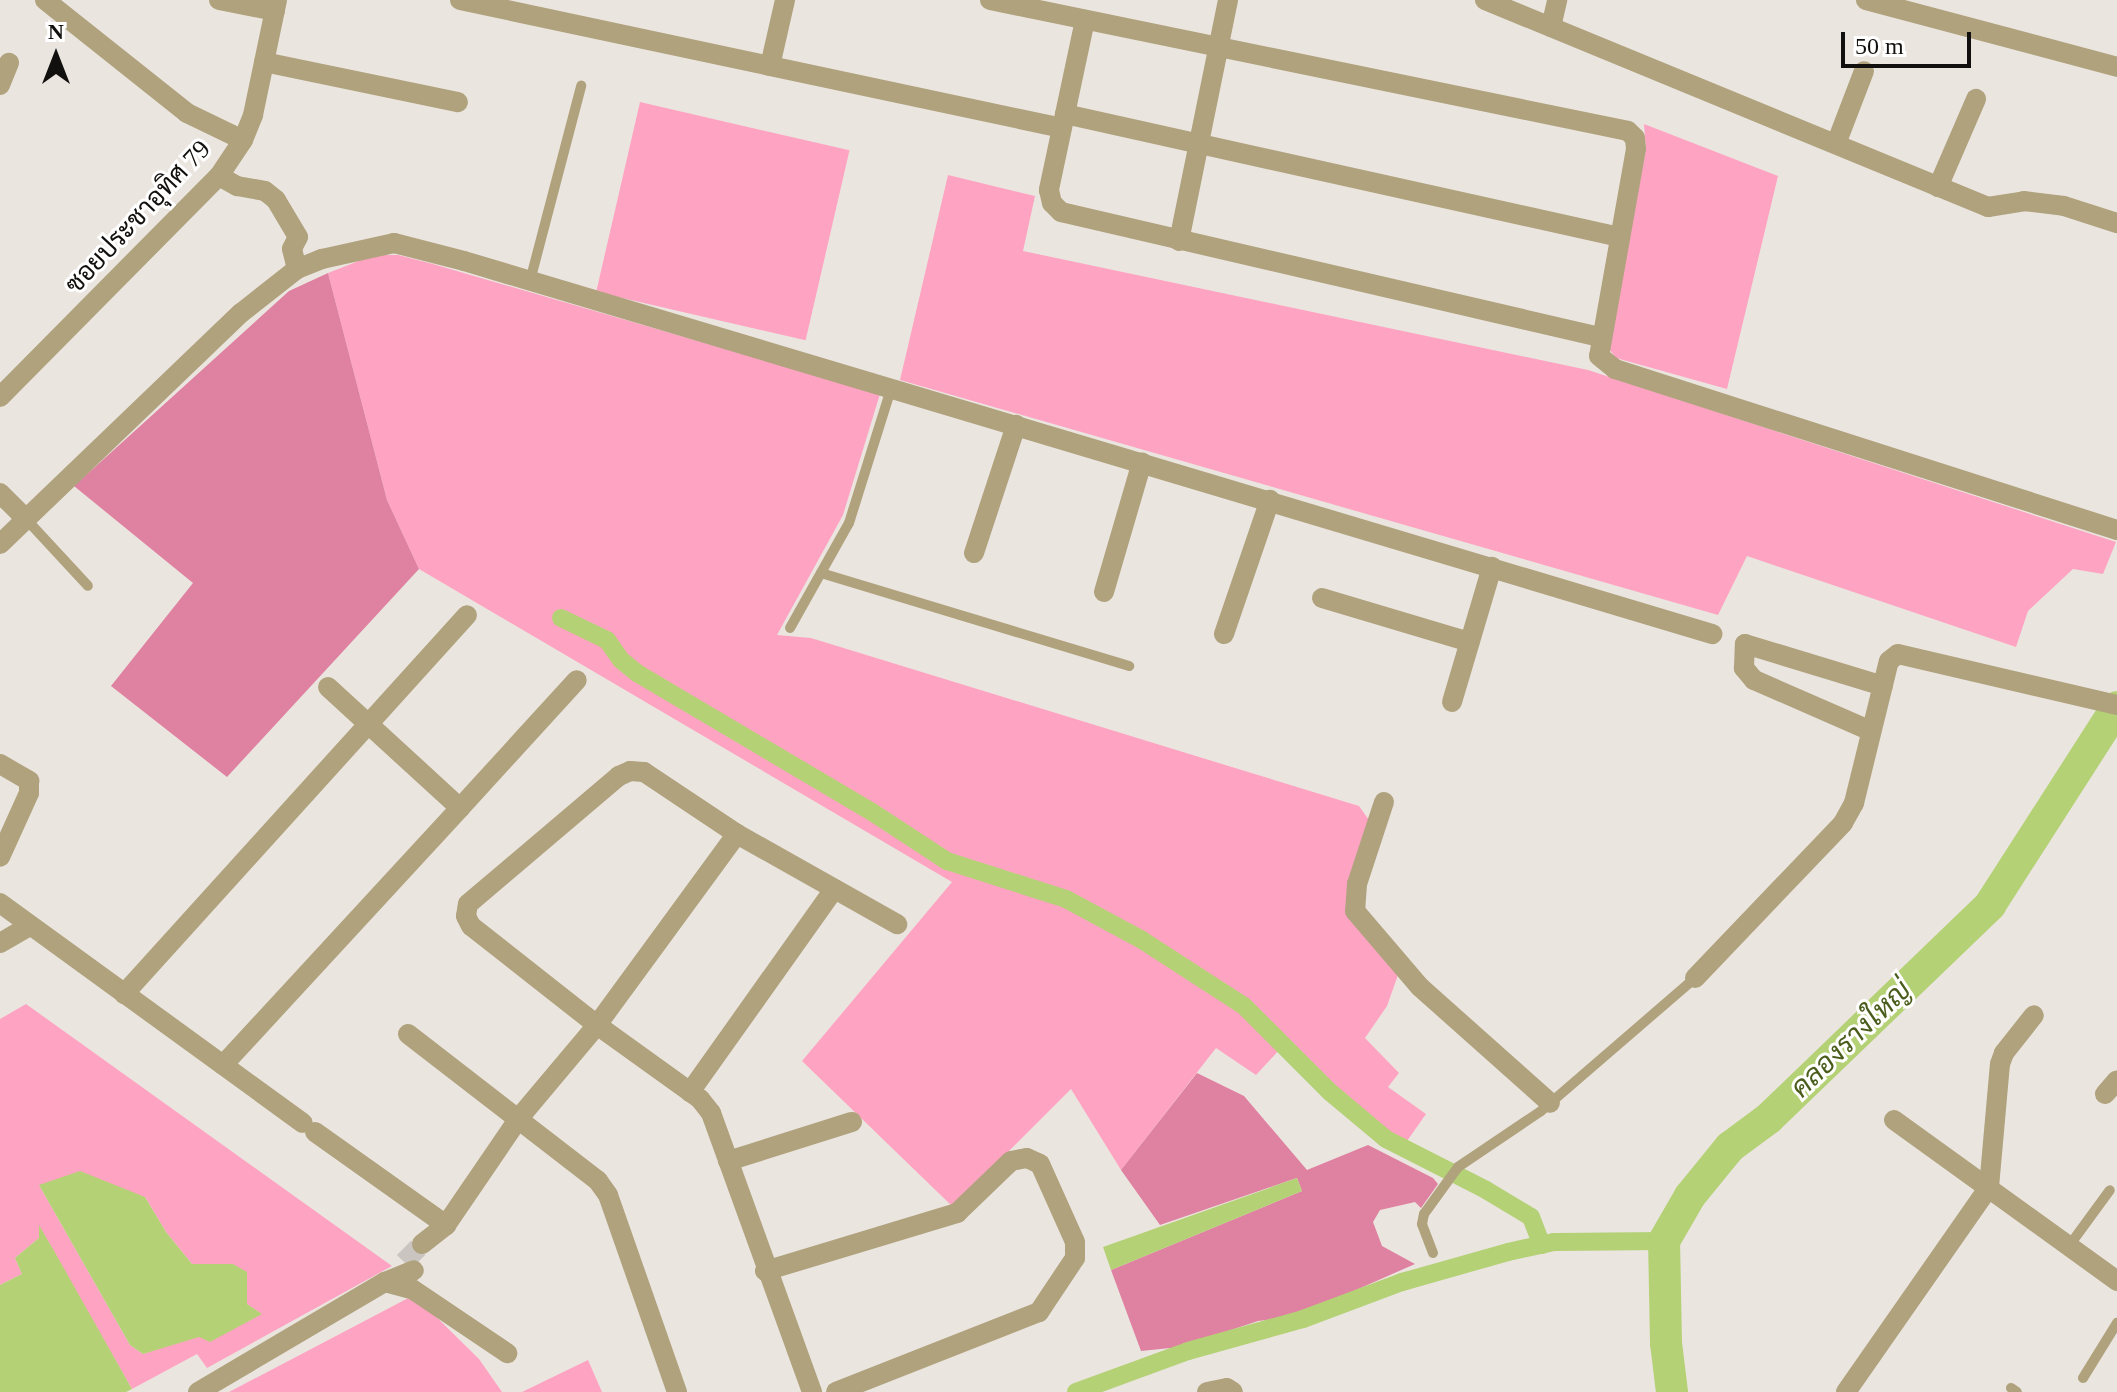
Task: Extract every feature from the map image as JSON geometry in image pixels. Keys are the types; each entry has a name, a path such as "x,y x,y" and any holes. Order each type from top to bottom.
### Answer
{"street":[{"path":"45,0 187,113 243,140"},
{"path":"219,0 276,6"},
{"path":"460,0 770,66 1199,143 1620,237"},
{"path":"770,66 785,0"},
{"path":"990,0 1628,131 1635,138 1636,149 1599,356 1615,369 2117,530"},
{"path":"1179,241 1228,0"},
{"path":"1485,0 1988,207 2024,201 2064,206 2117,223"},
{"path":"1551,27 1557,0"},
{"path":"1866,0 2117,67"},
{"name":"ซอยประชาอุทิศ 79","path":"0,397 219,176 243,140 253,115 276,6"},
{"path":"1085,20 1049,190 1052,203 1061,212 1600,337"},
{"path":"264,62 458,102"},
{"path":"0,85 9,63"},
{"path":"1836,144 1864,71"},
{"path":"1938,187 1976,99"},
{"path":"219,176 237,186 265,191 276,200 298,237 292,249 300,268"},
{"path":"0,544 241,313 300,268 322,259 394,243 1142,462 1712,634"},
{"path":"974,553 1016,425"},
{"path":"1104,592 1142,462"},
{"path":"0,493 26,519"},
{"path":"1224,634 1270,500"},
{"path":"1452,702 1492,567"},
{"path":"1322,598 1470,642"},
{"path":"124,994 467,615"},
{"path":"1871,731 1754,680 1744,668 1745,644 1883,686"},
{"path":"1695,978 1843,823 1854,803 1889,661 1898,654 1914,655 2112,704"},
{"path":"223,1065 577,680"},
{"path":"328,687 460,808"},
{"path":"0,764 29,781 29,793 0,857"},
{"path":"812,1392 765,1271 711,1113 690,1092 597,1025 471,926 466,916 468,904 619,776 630,771 644,772 737,834 897,924"},
{"path":"1384,802 1357,884 1355,911 1420,987 1550,1103"},
{"path":"0,903 309,1127 433,1239 519,1118 597,1025 737,834"},
{"path":"690,1092 834,889"},
{"path":"0,943 29,926"},
{"path":"1846,1392 1989,1187 2000,1064 2004,1053 2034,1015"},
{"path":"408,1034 598,1181 608,1195 677,1392"},
{"path":"1894,1120 2117,1281"},
{"path":"728,1161 852,1122"},
{"path":"765,1271 957,1213 1011,1161 1027,1158 1040,1164 1075,1242 1075,1258 1039,1312 836,1392"},
{"path":"198,1392 409,1266"},
{"path":"385,1282 412,1289 507,1353"},
{"path":"1207,1392 1227,1388 1233,1392"}],"lane":[{"path":"530,281 581,86"},
{"path":"790,628 849,523 891,389"},
{"path":"26,519 88,586"},
{"path":"821,573 1129,666"},
{"path":"1433,1253 1422,1219 1458,1167 1550,1103 1695,978"},
{"path":"2069,1246 2110,1190"},
{"path":"2083,1378 2117,1323"}],"shaded area":[{"path":"640,102 849,150 806,340 596,292"},
{"path":"1644,124 1778,176 1727,389 1616,358 1606,345 1646,150"},
{"path":"948,175 1035,196 1023,251 1588,370 2116,542 2103,574 2073,569 2028,611 2016,647 1747,556 1718,615 900,380"},
{"path":"374,255 398,255 433,264 880,394 843,515 777,635 811,638 1359,806 1369,820 1352,882 1398,975 1387,1006 1365,1038 1399,1073 1388,1087 1426,1114 1400,1151 1365,1128 1281,1048 1256,1075 1216,1048 1121,1170 1071,1089 953,1207 802,1061 952,882 419,569 387,500 328,273"},
{"path":"328,273 387,500 419,569 227,777 111,686 193,583 74,486 289,291"},
{"path":"26,1004 392,1266 207,1368 197,1354 132,1389 39,1227 39,1238 15,1258 22,1274 0,1285 0,1019","holes":["39,1185 145,1197 166,1232 192,1264 233,1264 247,1304 261,1314 143,1354 130,1345"]},
{"path":"1197,1073 1244,1096 1307,1170 1368,1145 1433,1178 1438,1184 1421,1208 1415,1202 1380,1210 1373,1222 1382,1246 1415,1264 1297,1316 1258,1321 1180,1347 1141,1351 1111,1270 1302,1191 1297,1178 1160,1225 1121,1170"},
{"path":"80,1171 145,1197 166,1232 192,1264 233,1264 247,1272 247,1304 262,1314 210,1342 199,1337 143,1354 130,1345 39,1185"},
{"path":"1297,1178 1302,1191 1111,1270 1103,1247"},
{"path":"39,1225 132,1389 126,1392 0,1392 0,1285 22,1274 15,1258 39,1238"},
{"path":"414,1295 479,1359 502,1392 229,1392"},
{"path":"588,1360 602,1392 522,1392"}],"waterway":[{"path":"561,618 607,640 621,660 637,673 872,812 947,861 1066,899 1142,940 1244,1006 1330,1092 1386,1139 1486,1190 1531,1217 1542,1245"},
{"name":"คลองรางใหญ่","path":"1672,1392 1666,1343 1664,1241 1690,1196 1730,1147 1769,1118 1990,905 2117,707"},
{"path":"1076,1392 1188,1351 1303,1319 1402,1282 1508,1252 1554,1242 1664,1241"}],"tunnel":[{"path":"404,1262 422,1244"}]}
